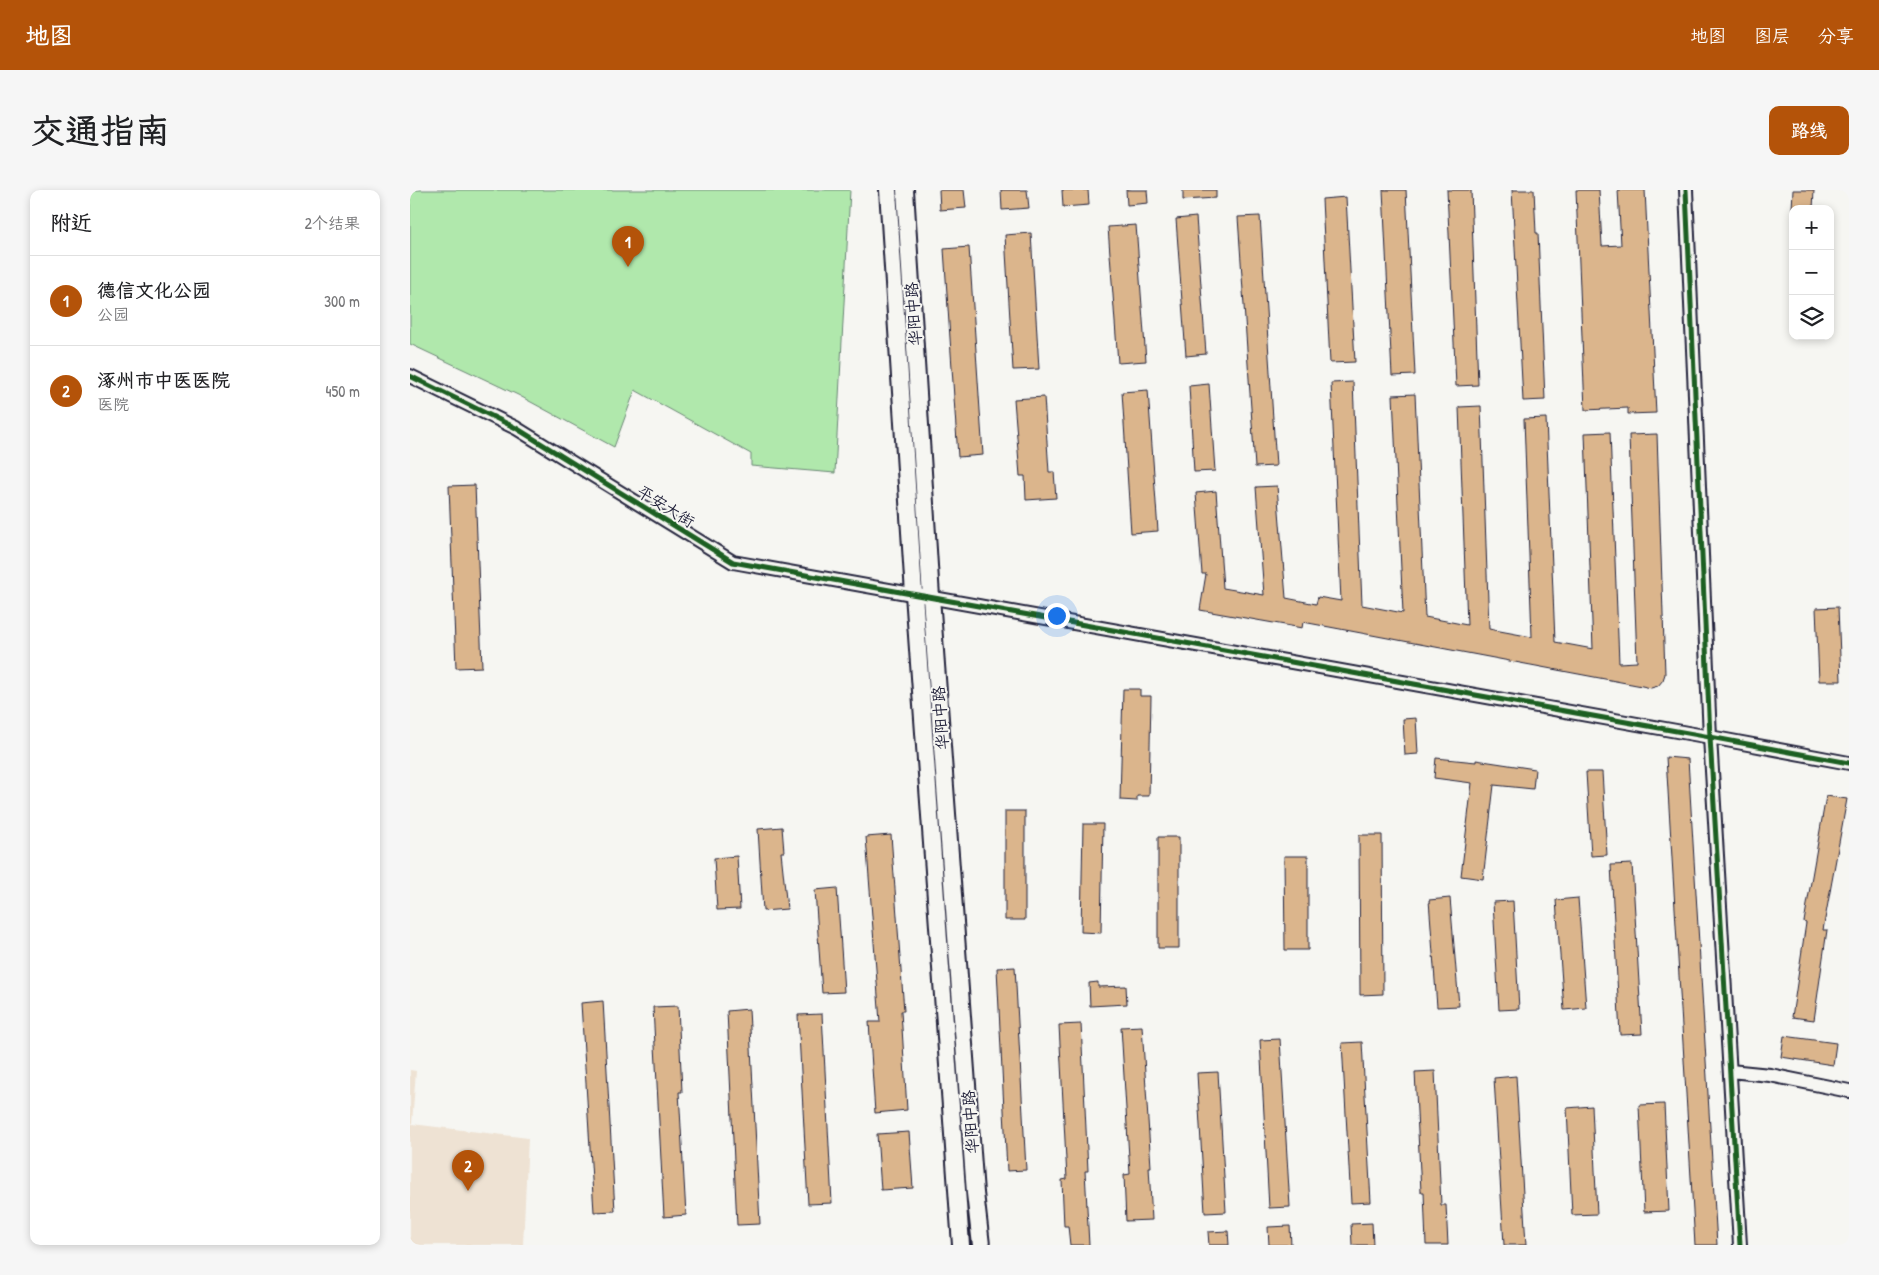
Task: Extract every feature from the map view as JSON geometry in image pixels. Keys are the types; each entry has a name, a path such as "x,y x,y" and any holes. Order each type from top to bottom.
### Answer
{"main road":[{"name":"华阳中路","path":"888,190 914,594 961,1245"},
{"name":"华阳中路","path":"904,190 931,597 980,1245"}],"street":[{"path":"1686,190 1710,736 1740,1245"},
{"name":"平安大街","path":"410,376 516,428 733,562 1710,736 1849,763"},
{"path":"1730,1071 1770,1074 1849,1091"}],"shaded area":[{"path":"410,1070 416,1071 412,1124 528,1138 523,1245 410,1245"}],"green space":[{"path":"410,190 850,190 835,473 751,466 751,454 635,390 614,447 518,395 410,344"}],"building":[{"path":"939,190 964,190 966,208 940,210"},
{"path":"1001,190 1027,190 1029,208 1002,210"},
{"path":"1062,190 1088,190 1089,205 1063,207"},
{"path":"1126,190 1147,190 1148,203 1127,205"},
{"path":"1183,190 1216,190 1216,198 1183,200"},
{"path":"1383,190 1406,190 1415,375 1392,376"},
{"path":"1447,190 1471,190 1478,385 1456,386"},
{"path":"1512,190 1534,190 1536,233 1538,233 1545,400 1523,401"},
{"path":"1576,190 1599,190 1602,246 1621,245 1618,190 1645,190 1656,413 1628,414 1628,408 1585,410"},
{"path":"1793,190 1814,190 1813,205 1792,205"},
{"path":"1346,197 1355,362 1330,363 1322,199"},
{"path":"1260,216 1276,466 1255,467 1238,217"},
{"path":"1196,217 1206,354 1186,356 1176,219"},
{"path":"1136,225 1146,361 1118,363 1108,227"},
{"path":"1031,233 1039,369 1013,370 1005,235"},
{"path":"969,247 983,455 958,457 944,249"},
{"path":"1353,382 1362,605 1403,613 1393,395 1415,394 1425,617 1467,625 1459,407 1481,406 1489,629 1532,637 1524,419 1546,418 1555,642 1593,649 1585,433 1610,432 1619,663 1637,662 1629,435 1657,434 1665,674 1658,686 1651,688 1303,622 1302,628 1200,610 1206,574 1202,574 1196,493 1216,491 1223,588 1264,595 1256,487 1277,486 1286,598 1316,604 1318,597 1341,601 1331,383"},
{"path":"1209,384 1215,471 1194,472 1189,386"},
{"path":"1148,390 1158,531 1131,533 1122,392"},
{"path":"1044,397 1049,472 1054,472 1056,498 1026,500 1025,476 1020,476 1014,399"},
{"path":"475,485 482,667 456,668 449,486"},
{"path":"1838,607 1841,681 1819,681 1816,608"},
{"path":"1123,689 1140,689 1140,696 1151,696 1149,796 1137,796 1137,801 1120,800"},
{"path":"1416,718 1418,754 1405,755 1403,719"},
{"path":"1666,757 1688,759 1717,1245 1695,1245"},
{"path":"1436,758 1476,762 1476,760 1535,769 1533,789 1494,785 1483,879 1461,876 1472,783 1434,778"},
{"path":"1586,772 1602,772 1607,855 1591,856"},
{"path":"1826,796 1847,799 1823,930 1827,930 1814,1020 1792,1017 1806,923 1804,922"},
{"path":"1005,811 1025,811 1025,920 1005,920"},
{"path":"1083,824 1103,824 1101,933 1081,932"},
{"path":"782,827 784,852 781,852 787,909 763,911 758,829"},
{"path":"891,835 904,1011 901,1011 907,1110 875,1113 869,1022 880,1022 866,837"},
{"path":"1359,835 1382,835 1383,994 1360,995"},
{"path":"1158,837 1179,837 1179,948 1158,948"},
{"path":"737,856 740,909 717,910 714,858"},
{"path":"1284,856 1308,856 1308,950 1285,950"},
{"path":"1632,864 1642,1034 1620,1035 1611,865"},
{"path":"837,888 844,992 822,993 815,890"},
{"path":"1450,898 1459,1006 1437,1007 1429,900"},
{"path":"1578,898 1586,1008 1564,1010 1556,900"},
{"path":"1513,901 1519,1009 1499,1010 1493,902"},
{"path":"1015,967 1026,1170 1007,1171 997,968"},
{"path":"1098,982 1098,987 1126,986 1127,1004 1090,1006 1089,983"},
{"path":"603,1001 615,1211 594,1212 581,1003"},
{"path":"678,1006 682,1092 679,1092 686,1215 664,1217 653,1007"},
{"path":"749,1009 760,1224 737,1225 727,1011"},
{"path":"822,1014 832,1203 808,1204 798,1015"},
{"path":"1081,1024 1088,1171 1085,1171 1089,1245 1070,1245 1068,1226 1064,1226 1062,1180 1067,1179 1059,1025"},
{"path":"1142,1026 1151,1167 1149,1167 1152,1220 1126,1221 1124,1175 1130,1174 1121,1027"},
{"path":"1784,1036 1836,1043 1833,1065 1781,1057"},
{"path":"1280,1039 1290,1207 1269,1208 1260,1040"},
{"path":"1362,1042 1371,1202 1351,1203 1342,1043"},
{"path":"1435,1071 1441,1205 1446,1205 1448,1245 1426,1245 1424,1192 1421,1192 1415,1072"},
{"path":"1218,1072 1226,1212 1205,1213 1197,1073"},
{"path":"1516,1076 1526,1245 1504,1245 1494,1078"},
{"path":"1664,1104 1669,1211 1644,1212 1639,1105"},
{"path":"1592,1106 1597,1214 1572,1215 1567,1108"},
{"path":"909,1132 913,1188 881,1190 877,1134"},
{"path":"1372,1223 1373,1245 1352,1245 1351,1224"},
{"path":"1290,1226 1291,1245 1269,1245 1268,1227"},
{"path":"1228,1231 1229,1245 1209,1245 1208,1232"}],"cycle path":[{"path":"1686,190 1710,737 1740,1245"},
{"path":"410,376 516,428 733,562 1849,763"}],"place":[{"name":"德信文化公园","path":"628,267"},
{"name":"涿州市中医医院","path":"468,1191"}]}
